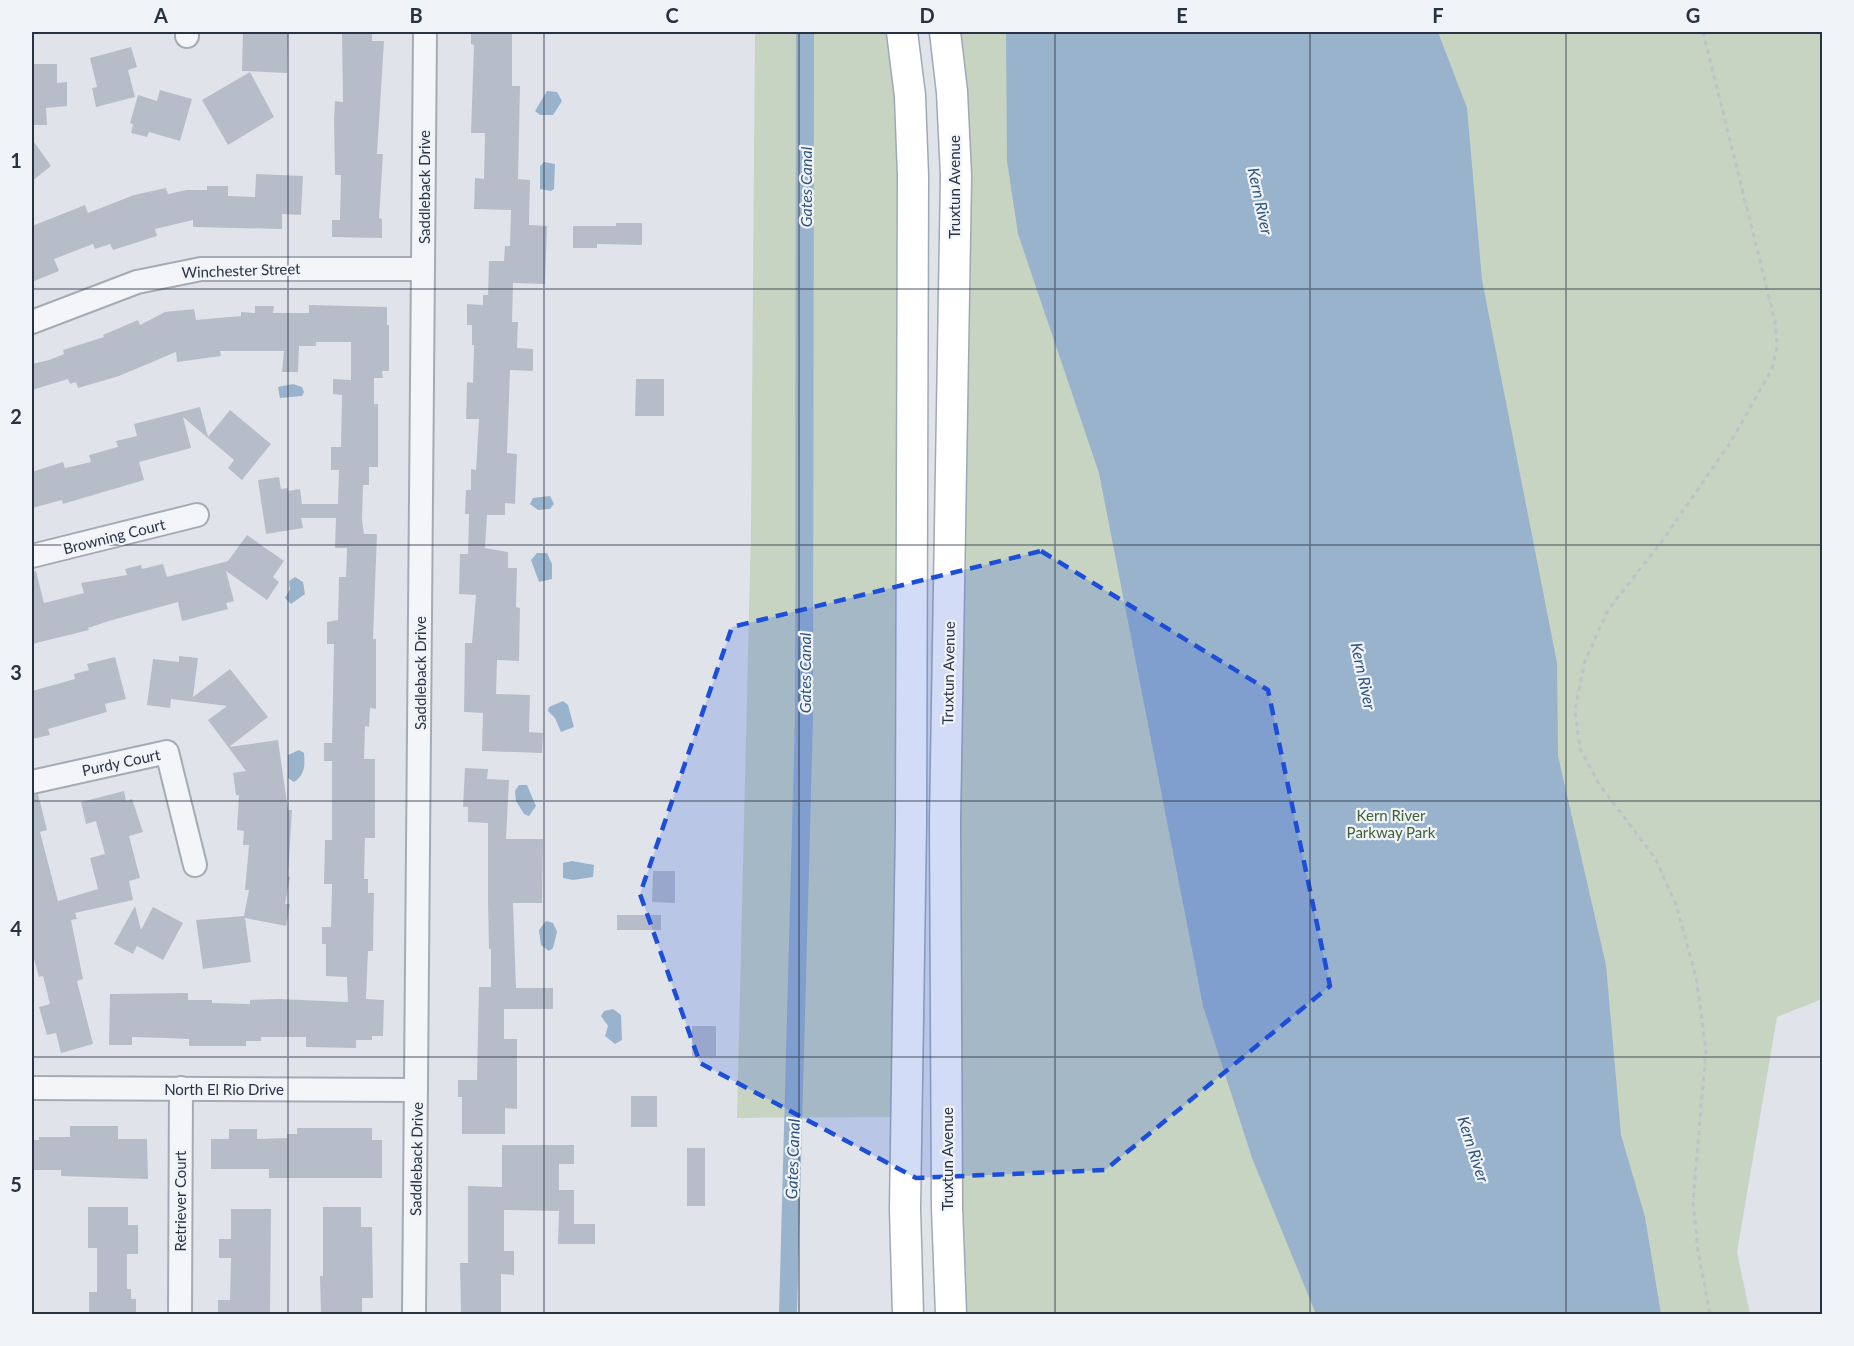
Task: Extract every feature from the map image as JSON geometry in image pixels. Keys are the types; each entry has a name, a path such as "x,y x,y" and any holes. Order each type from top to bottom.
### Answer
{"main road":[{"path":"902,32 910,96 913,176 911,825 905,1209 908,1314"},
{"name":"Truxtun Avenue","path":"945,32 952,92 956,176 945,821 947,1196 951,1314"}],"street":[{"name":"Saddleback Drive","path":"414,1314 425,32"},
{"name":"Winchester Street","path":"32,322 136,282 205,268 423,269"},
{"name":"Browning Court","path":"32,556 197,515"},
{"name":"Purdy Court","path":"32,782 167,752 195,865"},
{"name":"Retriever Court","path":"180,1314 181,1088"},
{"name":"North El Rio Drive","path":"32,1089 416,1090"}],"path":[{"path":"1703,32 1774,321 1777,347 1772,369 1732,440 1662,541 1608,610 1585,661 1575,710 1580,749 1599,784 1660,868 1677,907 1696,977 1706,1050 1693,1201 1698,1251 1710,1314"}],"highlighted area":[{"path":"1041,551 1268,690 1330,986 1105,1170 916,1178 700,1063 640,894 732,627"}],"green space":[{"path":"755,32 890,32 902,187 894,1117 737,1118 751,529"},
{"name":"Kern River Parkway Park","path":"957,32 1822,32 1822,999 1777,1017 1737,1252 1750,1314 961,1314 957,1162 966,183"}],"water":[{"name":"Kern River","path":"1006,32 1438,32 1467,108 1482,280 1557,663 1558,756 1606,965 1621,1135 1645,1217 1661,1314 1316,1314 1252,1158 1203,1006 1099,473 1018,234 1007,161"},
{"path":"547,91 557,92 562,101 553,115 540,115 535,111"},
{"path":"544,162 555,164 554,189 551,191 540,189 540,166"},
{"path":"293,384 302,387 304,392 302,396 280,398 278,387"},
{"path":"550,496 554,504 550,509 538,510 530,504 533,498"},
{"path":"537,553 547,553 552,564 552,579 539,582 531,560"},
{"path":"295,577 303,582 305,594 291,604 285,598 290,589 289,581"},
{"path":"563,701 568,705 574,727 561,732 555,718 548,711 549,707"},
{"path":"299,750 304,753 304,766 302,773 294,782 288,778 288,755"},
{"path":"519,785 527,785 536,806 529,816 524,814 516,801 515,791"},
{"path":"572,861 594,865 593,877 573,880 563,878 563,863"},
{"path":"546,921 553,923 557,932 553,948 549,951 541,945 539,930"},
{"path":"613,1009 621,1015 622,1040 615,1044 605,1036 608,1026 601,1016 604,1011"}],"building":[{"path":"243,32 288,32 287,73 242,71"},
{"path":"342,32 372,32 372,41 384,41 377,154 383,154 379,218 382,219 382,238 332,237 332,220 340,220 341,175 335,175 334,119 335,101 343,102"},
{"path":"471,32 512,32 512,86 520,86 518,179 530,180 529,225 547,226 545,284 513,283 512,322 518,322 517,348 533,349 533,371 510,370 507,453 517,454 515,504 505,503 505,515 487,515 485,548 508,552 508,568 517,568 516,607 520,608 519,661 497,660 496,694 530,695 529,732 543,733 542,753 482,751 483,713 464,712 465,643 472,643 476,595 459,594 460,554 468,554 469,514 465,514 466,490 471,490 471,469 476,470 479,419 466,419 467,382 473,383 474,345 472,345 472,325 467,325 467,304 483,305 483,295 488,295 489,261 504,261 505,246 510,246 511,210 474,209 475,178 484,179 485,133 471,133 474,45 471,44"},
{"path":"131,47 137,67 128,70 135,97 96,107 92,88 97,87 90,58"},
{"path":"32,64 57,64 57,83 67,82 67,106 46,108 47,125 32,125"},
{"path":"250,72 274,117 228,145 202,100"},
{"path":"160,90 192,99 180,141 149,132 147,137 131,133 133,124 130,123 138,95 157,101"},
{"path":"32,139 51,166 32,181"},
{"path":"256,174 303,176 301,215 282,214 282,229 193,227 193,220 155,229 157,236 113,250 110,244 95,249 93,244 54,259 59,271 32,282 32,226 85,205 88,213 134,195 166,188 168,194 187,190 207,190 207,186 228,186 228,196 255,197"},
{"path":"616,223 642,223 642,245 597,244 597,248 573,248 573,226 616,226"},
{"path":"309,305 387,307 387,325 389,325 389,371 382,371 383,378 374,378 374,404 378,404 378,467 369,467 369,485 363,485 362,520 364,534 377,534 373,639 376,639 376,709 370,708 369,727 365,726 364,759 375,759 375,838 365,838 364,879 368,879 368,893 374,893 373,951 368,951 366,999 384,1000 383,1036 372,1036 372,1040 356,1040 356,1048 306,1047 306,1037 261,1037 261,1041 246,1041 246,1046 189,1046 189,1039 132,1037 132,1045 109,1045 110,994 188,993 188,1000 212,1000 212,1003 250,1004 250,1000 279,999 348,1002 347,977 326,976 326,944 322,944 322,927 331,927 332,884 324,884 325,840 332,840 332,761 324,761 324,743 332,743 334,644 327,644 327,622 338,620 339,577 346,577 347,548 335,548 336,518 301,518 303,528 266,534 258,480 279,477 281,489 288,488 288,491 300,489 302,504 338,504 339,470 331,470 331,447 341,447 342,395 333,394 333,379 351,380 351,342 316,342 316,346 299,346 298,372 282,372 284,351 220,351 221,356 177,362 176,352 119,376 78,388 76,382 70,384 68,379 32,390 32,364 64,354 63,350 104,337 103,335 138,320 140,325 165,312 194,309 196,320 241,316 241,312 255,313 255,306 274,306 273,313 309,313"},
{"path":"636,379 664,379 664,416 635,416"},
{"path":"200,407 208,437 230,410 271,444 242,480 228,468 234,460 183,417 191,448 139,462 144,480 63,504 62,500 32,508 32,472 63,462 65,468 91,462 89,455 118,447 116,441 137,436 134,424"},
{"path":"247,535 284,561 273,577 279,582 267,600 226,571 234,601 226,603 228,609 182,621 178,602 109,621 88,628 89,630 32,644 32,572 36,571 44,603 84,593 81,583 127,575 125,569 141,565 142,569 163,564 167,577 228,561"},
{"path":"179,656 198,658 193,697 230,669 268,717 229,747 278,740 288,810 292,810 288,876 290,877 285,904 290,904 286,926 245,918 251,962 203,969 196,920 244,916 249,890 245,890 249,845 243,845 244,831 237,830 239,795 236,795 233,773 246,771 208,720 227,706 171,699 170,708 147,705 153,659 179,662"},
{"path":"115,657 126,699 105,704 107,712 48,729 50,735 32,739 32,691 75,679 74,674 89,670 87,664"},
{"path":"465,768 488,769 487,779 509,780 506,839 543,839 542,903 513,903 516,988 553,988 553,1009 504,1009 504,1039 517,1039 517,1109 505,1108 505,1134 462,1134 462,1097 458,1097 458,1080 477,1080 479,987 491,987 488,823 468,822 468,807 463,807"},
{"path":"124,791 126,801 132,799 143,832 129,836 140,878 129,881 133,900 75,913 77,919 71,920 83,979 77,981 93,1044 61,1053 56,1033 47,1035 39,1007 50,1004 43,976 39,977 34,959 32,960 32,795 38,794 47,830 40,832 58,901 98,889 90,858 105,854 96,821 86,824 81,802"},
{"path":"653,871 675,871 675,903 652,902"},
{"path":"135,906 141,930 153,907 183,923 163,960 137,946 133,954 114,944"},
{"path":"617,915 661,915 661,930 617,930"},
{"path":"692,1026 716,1026 716,1056 692,1056"},
{"path":"631,1096 657,1096 657,1127 631,1127"},
{"path":"70,1126 118,1126 118,1139 147,1139 148,1179 61,1176 61,1170 32,1170 32,1140 39,1140 39,1137 70,1137"},
{"path":"297,1128 372,1128 372,1140 382,1140 382,1178 269,1178 269,1169 211,1169 211,1139 229,1139 229,1129 257,1129 257,1139 287,1138 287,1134 297,1134"},
{"path":"502,1145 574,1145 574,1164 559,1164 559,1190 574,1190 574,1224 595,1224 595,1244 558,1244 559,1211 504,1210 504,1251 514,1251 514,1275 501,1274 501,1314 461,1314 460,1263 468,1263 468,1186 502,1187"},
{"path":"687,1148 705,1148 705,1206 687,1206"},
{"path":"88,1207 128,1207 128,1225 138,1225 138,1254 127,1254 127,1289 131,1289 131,1299 136,1299 136,1314 89,1314 89,1292 97,1292 97,1248 88,1248"},
{"path":"323,1207 361,1207 361,1227 372,1227 373,1298 362,1298 362,1312 358,1314 321,1314"},
{"path":"231,1209 271,1209 270,1313 218,1314 218,1300 230,1300 231,1258 219,1258 219,1239 231,1239"}],"waterway":[{"name":"Gates Canal","path":"788,1314 804,718 805,32"}]}
